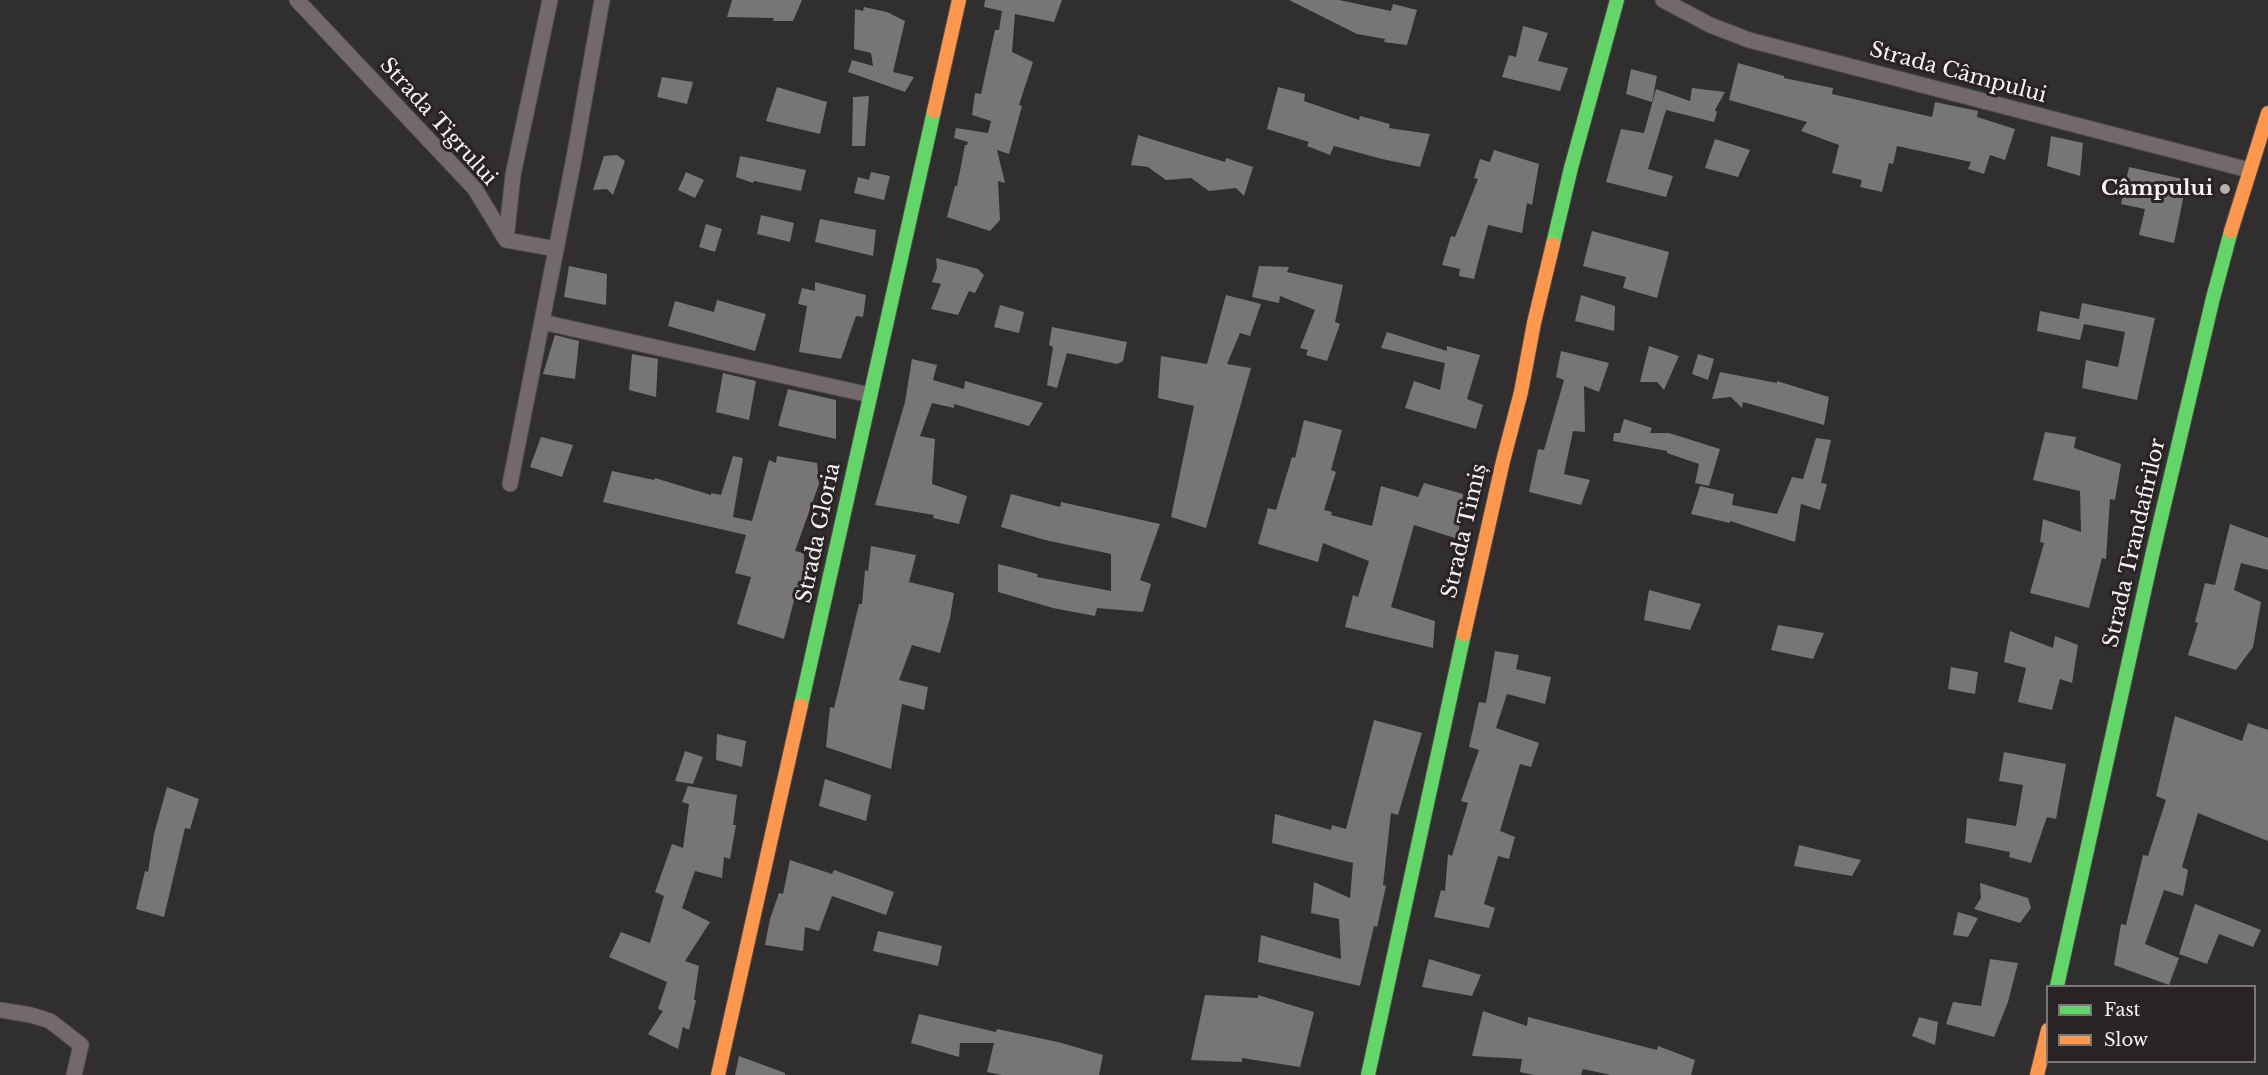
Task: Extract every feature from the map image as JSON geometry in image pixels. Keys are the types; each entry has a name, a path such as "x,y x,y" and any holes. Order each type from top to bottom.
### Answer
{"street":[{"name":"Strada Tigrului","path":"297,0 475,189 506,240"},
{"path":"550,0 513,175 506,240 556,249"},
{"path":"510,484 602,0"},
{"name":"Strada Gloria","path":"718,1075 959,0"},
{"name":"Strada Timiș","path":"1368,1075 1454,676 1521,392 1534,323 1571,168 1617,0"},
{"name":"Strada Câmpului","path":"1663,0 1710,25 1749,40 2249,170"},
{"name":"Strada Trandafirilor","path":"2057,985 2200,350 2249,170 2268,113"},
{"path":"542,322 870,395"},
{"path":"0,1010 50,1021 81,1045 74,1075"},
{"path":"2037,1075 2046,1038"}],"building":[{"path":"732,0 802,0 793,21 773,21 774,18 727,17"},
{"path":"985,0 1062,0 1054,22 1015,14 1012,52 1033,62 1019,105 1022,106 1009,154 997,150 1005,183 998,181 1000,220 990,231 947,217 955,186 957,186 965,145 968,142 954,138 956,128 988,133 991,121 972,115 975,93 981,94 995,30 999,30 1002,11 984,7"},
{"path":"1289,0 1339,0 1391,11 1393,4 1417,10 1407,45 1384,42 1385,39 1357,34"},
{"path":"864,7 887,12 905,21 893,72 914,77 905,92 848,72 852,60 873,66 871,53 854,49 855,9 863,11"},
{"path":"1523,26 1548,33 1538,61 1568,68 1560,91 1502,77 1509,55 1516,57"},
{"path":"1738,63 1784,76 1784,78 1833,88 1832,94 1932,117 1935,102 1978,111 1977,117 2015,129 2005,160 1990,155 1984,174 1968,169 1971,162 1897,146 1893,164 1889,163 1882,192 1860,187 1862,180 1832,173 1839,145 1801,131 1807,122 1729,100"},
{"path":"1631,69 1657,76 1652,102 1626,94"},
{"path":"662,77 693,82 687,104 657,97"},
{"path":"777,87 827,102 820,134 766,121"},
{"path":"1278,87 1305,94 1304,101 1359,120 1360,116 1390,124 1389,128 1430,134 1420,167 1334,146 1330,155 1307,146 1309,142 1267,129"},
{"path":"1692,88 1725,92 1715,110 1717,112 1714,122 1666,110 1648,169 1673,176 1666,197 1606,182 1621,129 1644,133 1656,89 1690,101"},
{"path":"869,96 865,146 852,146 853,97"},
{"path":"1138,135 1225,162 1226,158 1253,167 1244,196 1236,188 1209,191 1191,178 1166,180 1148,167 1131,165"},
{"path":"2051,136 2083,143 2080,176 2047,166"},
{"path":"1715,139 1750,150 1738,177 1705,168"},
{"path":"1494,150 1539,164 1532,205 1527,203 1522,233 1488,225 1474,279 1459,276 1460,269 1442,265 1451,236 1455,237 1478,179 1474,178 1480,159 1490,162"},
{"path":"617,155 625,161 613,195 607,189 593,190 604,156"},
{"path":"740,156 806,170 801,191 754,181 753,183 736,177"},
{"path":"2129,167 2187,180 2174,243 2139,235 2145,209 2121,204"},
{"path":"686,172 704,180 695,198 678,190"},
{"path":"871,172 890,176 884,200 854,193 858,177 869,180"},
{"path":"761,215 794,223 790,242 757,234"},
{"path":"820,219 876,230 873,256 815,242"},
{"path":"706,224 722,229 715,252 699,247"},
{"path":"1592,231 1669,252 1657,298 1623,288 1626,277 1583,266"},
{"path":"936,258 978,269 984,275 975,293 969,291 958,315 931,309 941,284 932,282 937,268"},
{"path":"569,266 607,274 606,305 564,297"},
{"path":"1259,266 1289,267 1287,272 1343,285 1335,322 1340,324 1327,361 1306,355 1308,350 1300,348 1315,310 1280,296 1279,303 1252,297"},
{"path":"815,282 866,295 863,317 856,316 841,359 799,352 807,306 798,304 802,288 815,291"},
{"path":"1226,295 1261,304 1250,336 1240,333 1227,364 1251,368 1206,528 1171,517 1194,406 1158,398 1161,356 1207,364"},
{"path":"1581,295 1615,306 1614,331 1575,321"},
{"path":"717,300 766,314 755,351 668,326 675,301 714,312"},
{"path":"2082,303 2155,318 2137,400 2082,388 2086,360 2118,367 2125,332 2084,324 2080,340 2037,331 2040,311 2079,319"},
{"path":"1000,305 1024,312 1019,333 994,327"},
{"path":"1052,327 1127,342 1123,361 1117,364 1067,353 1057,388 1047,385 1053,347 1049,345"},
{"path":"1387,332 1447,351 1447,346 1480,355 1467,399 1483,405 1476,429 1405,408 1414,381 1440,390 1445,363 1381,348"},
{"path":"555,335 579,341 575,379 543,374"},
{"path":"1649,346 1679,356 1664,390 1657,382 1640,382"},
{"path":"1561,351 1609,363 1599,392 1584,386 1585,432 1573,431 1564,474 1590,480 1581,505 1529,492 1538,449 1544,450 1564,380 1556,377"},
{"path":"632,354 658,359 656,397 629,390"},
{"path":"1698,354 1714,359 1708,380 1692,374"},
{"path":"912,359 937,365 933,380 964,389 965,381 1043,403 1029,426 954,404 954,408 932,403 920,436 935,439 932,484 967,496 959,524 933,518 934,515 875,505 905,402"},
{"path":"1720,372 1777,383 1777,381 1829,397 1824,425 1743,402 1742,408 1731,397 1712,399"},
{"path":"723,373 756,381 749,420 716,412"},
{"path":"788,389 836,400 836,439 778,426"},
{"path":"1624,419 1652,428 1650,433 1669,433 1720,449 1709,486 1695,483 1699,464 1667,453 1667,451 1613,441 1614,433 1620,433"},
{"path":"1304,420 1342,430 1331,470 1336,472 1324,510 1332,512 1331,515 1372,526 1381,486 1418,497 1424,483 1463,494 1458,539 1414,525 1391,607 1435,621 1433,648 1345,627 1353,595 1358,597 1369,561 1323,543 1318,562 1258,544 1268,508 1276,510 1292,457 1295,458"},
{"path":"2045,432 2076,437 2074,448 2121,464 2115,500 2110,499 2106,559 2102,558 2089,608 2030,593 2044,543 2040,542 2043,519 2081,532 2080,491 2033,480"},
{"path":"541,437 573,445 562,477 530,467"},
{"path":"1816,438 1831,440 1821,483 1827,484 1820,510 1801,504 1795,542 1730,521 1730,523 1691,514 1700,486 1734,494 1732,505 1777,514 1792,477 1803,479"},
{"path":"733,456 743,458 733,517 752,521 769,460 776,463 777,456 817,463 819,484 795,551 804,553 803,591 797,589 784,639 737,624 751,577 735,573 746,535 603,502 612,471 654,480 655,478 711,495 711,493 721,495"},
{"path":"1011,494 1060,507 1061,502 1160,524 1140,580 1151,584 1143,612 1097,608 1095,616 1053,608 998,592 998,564 1038,574 1037,577 1111,591 1111,554 1045,540 1001,527"},
{"path":"2230,524 2268,538 2268,570 2241,563 2234,590 2261,602 2253,647 2236,670 2188,655 2198,623 2195,622 2205,583 2215,585"},
{"path":"871,546 916,555 909,582 954,593 940,653 912,645 899,680 928,687 924,710 902,704 891,769 826,747 830,707 834,708 859,604 862,604 865,570 868,571"},
{"path":"1649,590 1701,604 1690,630 1644,620"},
{"path":"1778,625 1824,633 1813,659 1771,650"},
{"path":"2010,631 2053,648 2055,636 2078,645 2072,683 2060,679 2052,710 2018,702 2026,668 2004,662"},
{"path":"1495,651 1519,655 1516,669 1551,677 1545,704 1507,694 1496,728 1539,743 1531,767 1520,764 1500,831 1515,837 1509,859 1498,856 1484,904 1495,908 1489,928 1434,917 1441,890 1445,891 1448,854 1452,856 1468,803 1461,801 1479,750 1469,747 1479,702 1486,703"},
{"path":"1951,667 1978,672 1975,694 1948,689"},
{"path":"2175,716 2242,741 2248,723 2268,730 2268,841 2198,813 2182,867 2188,870 2183,896 2164,890 2145,944 2179,958 2169,985 2114,965 2121,924 2126,925 2143,855 2148,856 2166,800 2156,796"},
{"path":"1374,720 1422,733 1398,815 1391,813 1383,885 1386,886 1360,986 1258,962 1261,935 1341,959 1339,919 1311,913 1314,882 1350,898 1353,863 1272,843 1275,814 1331,830 1332,825 1346,829"},
{"path":"717,734 746,741 742,767 716,760"},
{"path":"685,751 703,757 693,784 675,781"},
{"path":"2004,752 2066,764 2056,819 2047,817 2031,863 2009,857 2010,852 1965,843 1967,818 2016,826 2023,785 1999,781"},
{"path":"825,779 871,795 866,821 819,806"},
{"path":"688,786 737,795 733,825 736,825 730,859 724,857 722,878 695,871 682,908 710,922 685,961 699,966 694,1000 696,1000 689,1030 683,1027 678,1049 648,1034 663,1011 658,1009 667,982 609,957 621,932 650,943 664,896 655,892 672,844 683,848 689,804 682,802"},
{"path":"167,787 199,799 190,829 185,828 164,917 136,909 145,871 148,872 154,834"},
{"path":"1799,845 1861,860 1852,876 1794,866"},
{"path":"790,860 832,874 834,870 894,892 886,915 832,896 819,931 805,927 803,951 765,945 770,919 779,893 783,894"},
{"path":"1980,883 2028,898 2031,908 2020,923 1974,909 1981,898"},
{"path":"2195,904 2261,930 2253,947 2219,934 2207,964 2179,954"},
{"path":"1958,912 1978,918 1968,937 1953,935"},
{"path":"878,931 942,946 938,966 873,951"},
{"path":"1429,959 1481,975 1472,996 1422,987"},
{"path":"1990,959 2018,963 2008,1002 1994,1037 1946,1024 1953,1002 1981,1006"},
{"path":"1205,995 1258,998 1258,995 1314,1012 1300,1067 1242,1058 1242,1062 1191,1060"},
{"path":"1483,1011 1527,1026 1528,1017 1657,1050 1658,1046 1695,1060 1691,1075 1611,1075 1583,1069 1581,1075 1534,1075 1520,1072 1522,1059 1472,1056"},
{"path":"919,1014 996,1032 997,1029 1058,1042 1103,1055 1099,1075 1002,1075 987,1072 994,1043 960,1043 959,1057 911,1043"},
{"path":"1919,1017 1938,1022 1935,1045 1912,1036"},
{"path":"739,1056 785,1073 785,1075 735,1075"}],"traffic: fast":[{"path":"1553,244 1571,168 1617,0"},
{"path":"801,705 934,111"},
{"path":"2057,985 2152,556 2231,231"},
{"path":"1368,1075 1464,634"}],"traffic: slow":[{"path":"934,111 959,0"},
{"path":"2231,231 2268,113"},
{"path":"1464,634 1553,244"},
{"path":"718,1075 801,705"},
{"path":"2037,1075 2046,1038"}],"place":[{"name":"Câmpului","path":"2225,189"}]}
